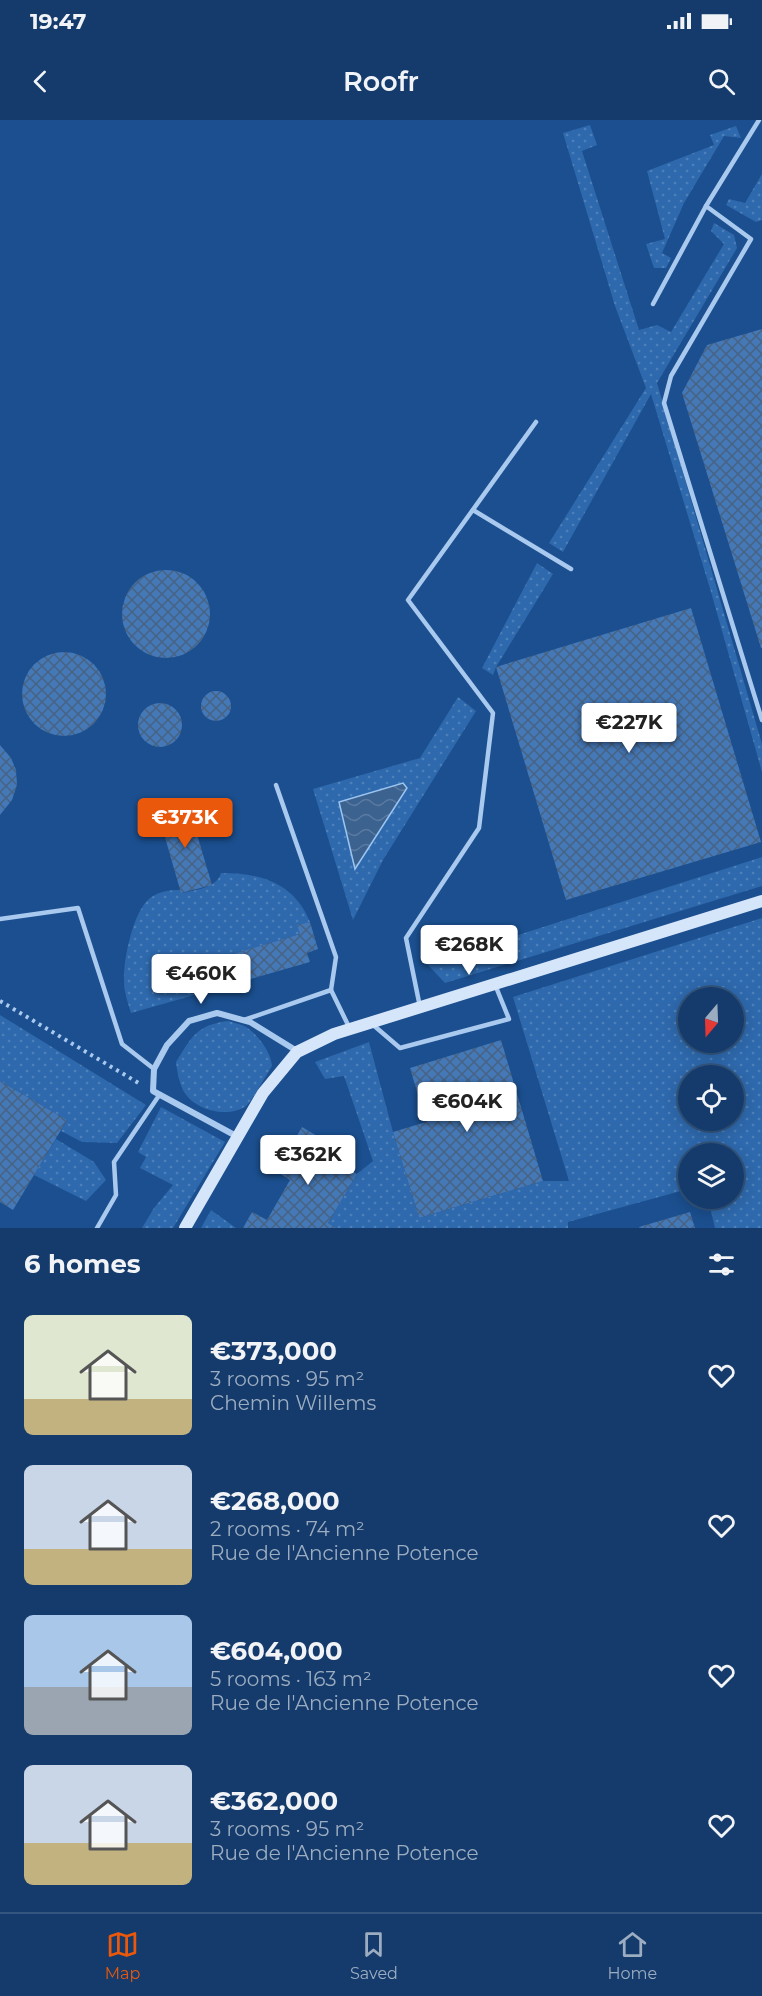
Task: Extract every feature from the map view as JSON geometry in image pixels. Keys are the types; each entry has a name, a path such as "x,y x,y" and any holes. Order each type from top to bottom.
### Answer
{"street":[{"path":"185,1228 263,1094 297,1052 334,1034 762,901"},
{"path":"238,1137 156,1093 154,1069 167,1046 189,1021 218,1013 250,1022 297,1052"}],"lane":[{"path":"653,304 705,206 759,120"},
{"path":"705,206 752,239 671,376 664,403 762,720"},
{"path":"420,1007 406,938 479,828 493,713 408,600 536,422"},
{"path":"473,510 571,570"},
{"path":"276,785 336,957 331,990 350,1029"},
{"path":"0,919 78,908 122,1044 154,1069"},
{"path":"370,1023 400,1047 509,1019 495,984"},
{"path":"243,1020 331,990"},
{"path":"97,1228 116,1195 114,1162 156,1093"}],"path":[{"path":"0,1001 156,1093"}],"shaded area":[{"path":"590,125 597,145 582,151 639,330 657,325 671,332 724,244 711,231 714,223 734,235 737,248 657,383 762,744 762,772 651,394 563,552 549,543 646,388 615,306 563,133"},
{"path":"736,126 741,138 724,136 684,203 662,253 671,258 666,268 654,268 646,244 665,239 647,171 714,145 710,135"},
{"path":"762,174 762,220 756,222 726,205 729,199 745,203"},
{"path":"537,563 553,574 493,675 482,668"},
{"path":"458,697 476,711 383,860 353,920 313,789 420,758"},
{"path":"762,857 762,886 445,983 427,964"},
{"path":"221,873 249,875 274,882 295,897 310,922 298,925 300,934 226,956 228,964 219,974 223,987 131,1013 124,985 125,961 134,925 144,904 164,891 180,890 182,893 205,888 215,882"},
{"path":"762,918 762,1228 715,1228 710,1209 744,1209 744,1143 678,1143 678,1192 568,1222 568,1228 336,1228 328,1223 357,1174 373,1161 344,1076 325,1079 315,1062 369,1042 419,1218 543,1181 569,1181 513,997"},
{"path":"0,1015 146,1105 117,1143 82,1142 61,1131 67,1120 0,1081"},
{"path":"228,1021 244,1026 255,1034 263,1044 272,1066 246,1106 239,1110 221,1112 203,1107 188,1097 180,1084 176,1062 186,1046 202,1029"},
{"path":"161,1107 225,1142 173,1228 142,1228 154,1208 173,1185 140,1168 146,1157 138,1152"},
{"path":"56,1139 94,1162 106,1180 86,1201 34,1175"},
{"path":"211,1210 236,1228 201,1228"}],"water":[{"path":"403,783 407,788 355,869 339,802"}],"building":[{"path":"762,329 761,648 682,393 707,345"},
{"path":"166,570 183,574 197,583 206,597 210,614 206,631 197,645 183,654 166,658 149,654 135,645 126,631 122,614 126,597 135,583 149,574"},
{"path":"691,608 761,842 566,900 496,667"},
{"path":"56,652 72,652 88,659 99,670 106,686 103,710 94,724 72,736 56,736 40,729 29,718 22,702 22,686 29,670 40,659"},
{"path":"216,691 227,695 231,706 227,717 216,721 205,717 201,706 205,695"},
{"path":"160,703 169,704 176,709 181,716 181,734 176,741 169,746 160,747 151,746 144,741 139,734 138,725 139,716 144,709 151,704"},
{"path":"0,745 11,758 16,770 17,785 12,800 0,815"},
{"path":"188,804 212,885 181,893 158,813"},
{"path":"310,922 318,949 307,953 310,962 223,987 219,974 209,977 207,970 228,964 226,956 300,934 297,925"},
{"path":"501,1040 543,1181 419,1218 393,1132 426,1122 410,1068"},
{"path":"0,1081 67,1120 13,1210 0,1202"},
{"path":"302,1127 346,1153 340,1164 357,1174 328,1223 336,1228 243,1228 252,1212 267,1220 290,1180 276,1171"},
{"path":"690,1212 695,1228 639,1228 639,1227"}]}
